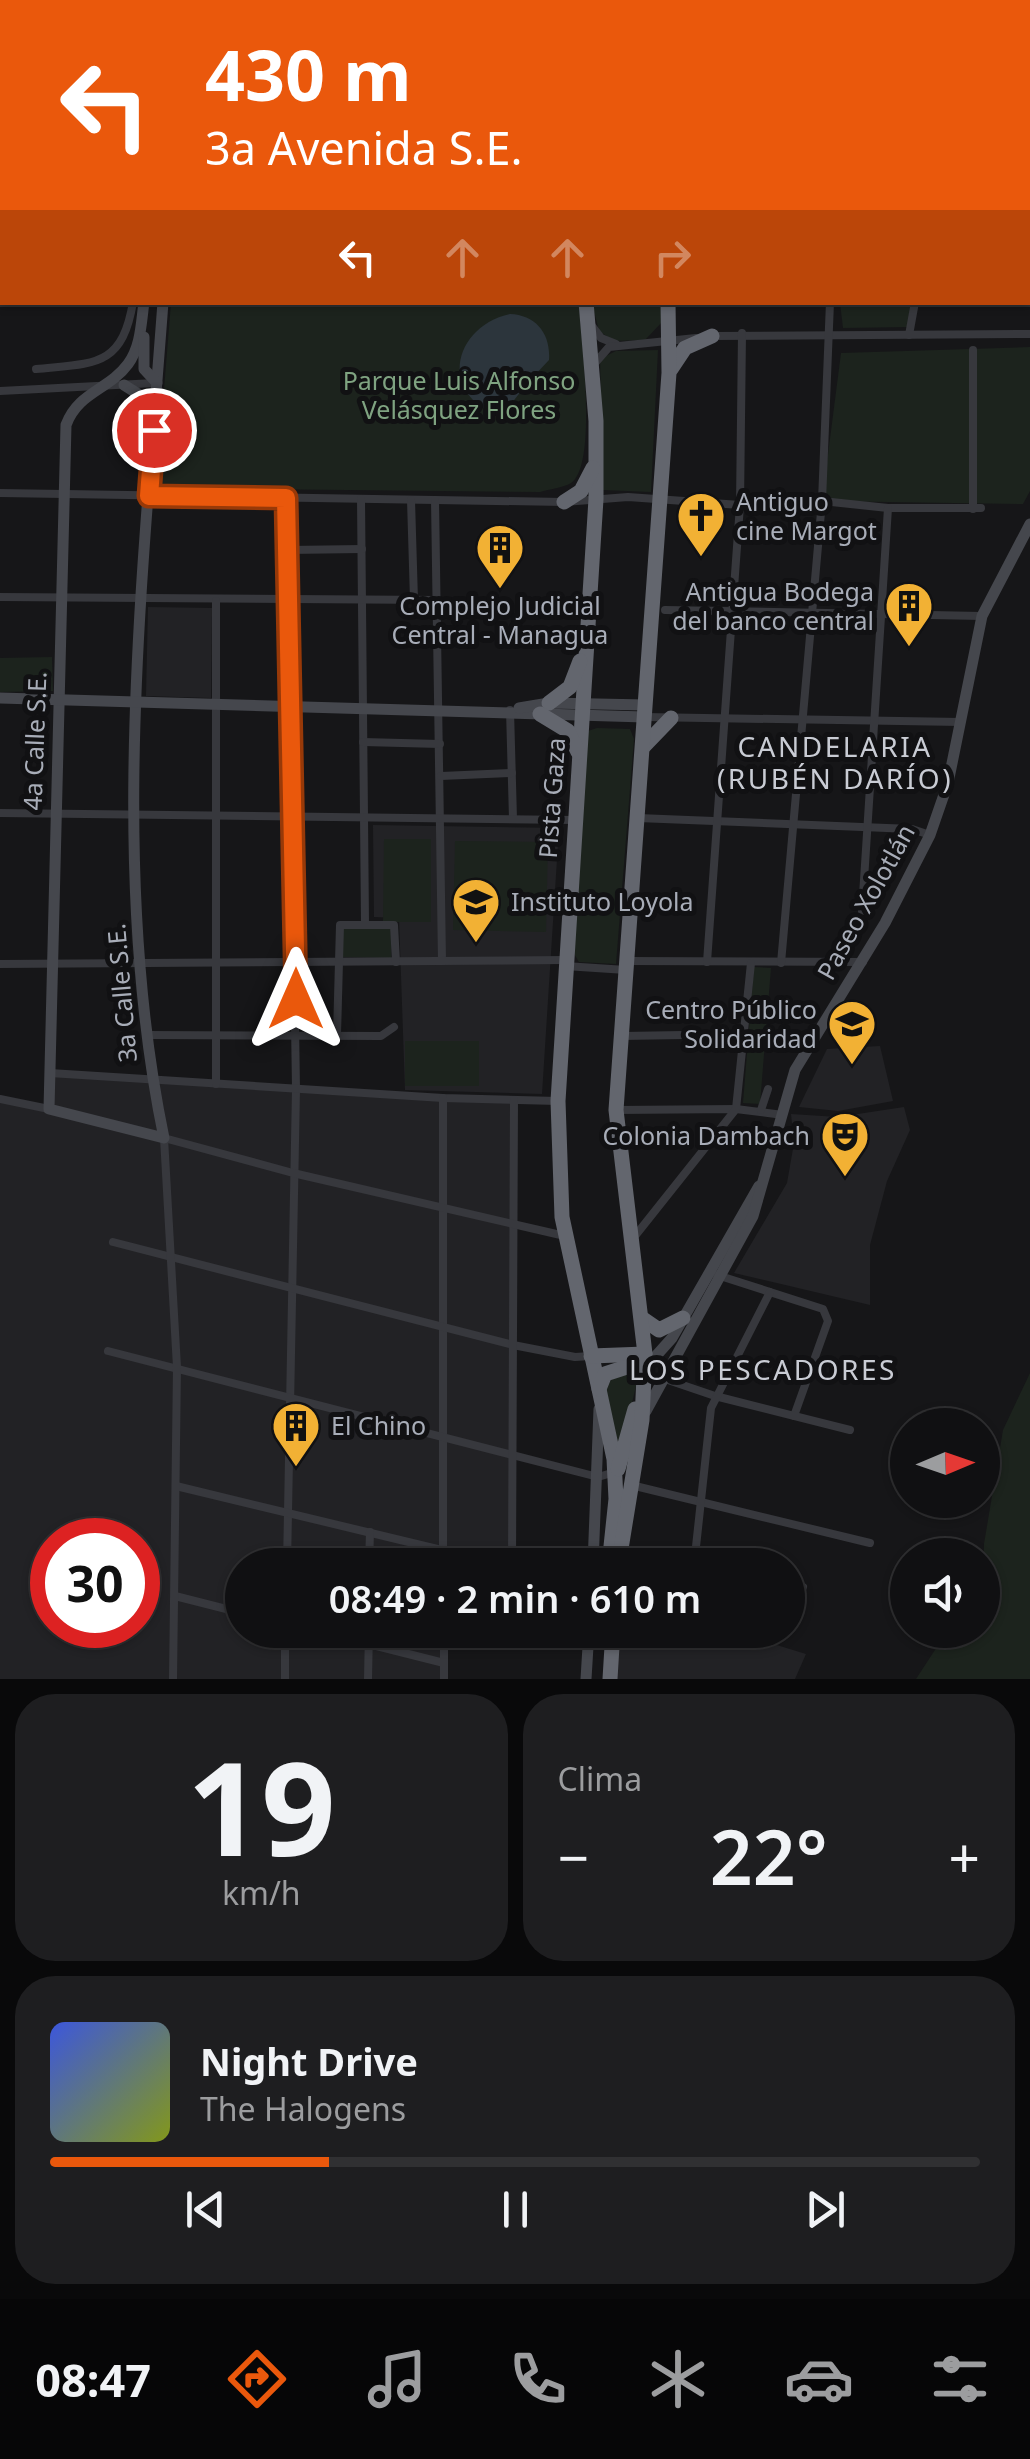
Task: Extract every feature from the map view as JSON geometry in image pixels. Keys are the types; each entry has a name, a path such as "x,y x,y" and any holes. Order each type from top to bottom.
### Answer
{"highway":[{"path":"621,1548 649,1367 616,1110 669,373 668,305"},
{"name":"Pista Gaza","path":"587,310 596,498 558,1101 565,1236 616,1472"},
{"path":"669,373 686,348 712,336"},
{"path":"564,502 581,491 597,460"},
{"path":"579,760 568,732 545,708 573,684 587,633"},
{"path":"644,746 671,718"},
{"path":"643,1319 659,1330 683,1318"},
{"path":"591,1356 649,1367"},
{"path":"600,1389 605,1374 649,1367"},
{"path":"609,1548 616,1472 649,1367"},
{"path":"601,1679 603,1648"},
{"path":"610,1679 612,1648"}],"street":[{"path":"36,369 94,362 110,355 127,334 132,305"},
{"path":"98,386 117,375 132,357 143,305"},
{"path":"144,305 143,363 150,380 157,383"},
{"name":"3a Calle S.E.","path":"163,305 143,601 136,814 139,961 146,1035 164,1138 174,1258 177,1367 173,1679"},
{"path":"781,963 822,501 830,305"},
{"path":"910,335 914,305"},
{"path":"587,310 601,338 618,345"},
{"path":"707,962 740,505 742,333"},
{"path":"592,372 600,353 618,345 742,333 1030,334"},
{"path":"0,493 564,502 596,498 740,505 822,501 888,508 977,508 972,350"},
{"path":"0,391 157,383"},
{"path":"124,385 146,401 154,430"},
{"name":"4a Calle S.E.","path":"49,1109 67,422 76,405 98,386"},
{"path":"286,498 296,963 287,1548"},
{"path":"361,499 365,923"},
{"path":"411,500 414,600"},
{"path":"435,500 442,961"},
{"path":"862,911 888,508"},
{"name":"Paseo Xolotlán","path":"649,1367 753,1216 796,1070 862,962 930,835 961,722 982,616 1030,524"},
{"path":"412,546 436,546"},
{"path":"288,550 362,549"},
{"path":"0,598 437,600"},
{"path":"216,601 216,1084"},
{"path":"665,610 982,616"},
{"path":"0,698 217,706 545,708 646,711 671,718 961,722"},
{"path":"510,710 513,819"},
{"path":"363,742 440,744"},
{"path":"441,776 512,773"},
{"path":"0,812 575,820"},
{"path":"638,818 868,826 912,829 930,835"},
{"path":"337,1035 336,929 344,923 394,925 396,962"},
{"path":"0,964 862,962"},
{"path":"633,1240 736,1108 750,963"},
{"path":"146,1035 381,1036 394,1026"},
{"path":"622,1036 744,1034"},
{"path":"50,1073 443,1098 558,1101"},
{"path":"761,1110 768,1089"},
{"path":"443,1098 443,1548"},
{"path":"0,1099 565,1236"},
{"path":"512,1548 514,1100"},
{"path":"616,1110 736,1108 782,1115"},
{"name":"Paseo Xolotlán","path":"649,1367 664,1349 746,1203 762,1183"},
{"path":"113,1242 513,1345 575,1357 591,1356"},
{"path":"716,1275 823,1309 828,1321 794,1416"},
{"path":"696,1548 715,1396 770,1292"},
{"path":"108,1351 598,1477 616,1472"},
{"path":"649,1367 715,1396 850,1430"},
{"path":"594,1548 600,1389"},
{"path":"631,1485 870,1543"},
{"path":"176,1486 439,1548"},
{"path":"370,1532 370,1548"},
{"path":"175,1596 225,1608"},
{"path":"285,1679 286,1648"},
{"path":"368,1679 369,1648"},
{"path":"385,1648 444,1663"},
{"path":"444,1648 444,1679"},
{"path":"586,1679 588,1648"}],"shaded area":[{"path":"510,314 527,318 540,328 549,360 534,376 521,375 525,386 505,412 495,414 477,404 466,390 460,360 476,331"},
{"path":"148,607 212,608 211,698 146,696"},
{"name":"Instituto Loyola","path":"373,825 559,828 542,1094 405,1090 399,918 374,917"},
{"name":"Centro Público Solidaridad","path":"880,1046 893,1101 838,1111 799,1107 827,1049"},
{"path":"50,1073 514,1100 512,1548 225,1548 225,1648 444,1648 444,1679 0,1679 0,1099 49,1109"},
{"path":"904,1107 910,1130 887,1181 870,1245 870,1305 734,1273 787,1183 794,1143 791,1114 838,1117"},
{"path":"619,1648 786,1648 806,1654 795,1679 616,1679"}],"green space":[{"name":"Parque Luis Alfonso Velásquez Flores","path":"171,305 579,305 586,427 579,471 571,483 540,492 156,488"},
{"path":"592,305 661,305 662,322 645,340 614,341 599,331"},
{"path":"840,305 911,305 910,327 843,328"},
{"path":"1030,347 1030,491 1023,504 822,501 841,353"},
{"path":"658,350 651,492 603,490 600,359 616,351"},
{"path":"52,657 53,691 0,692 0,658"},
{"path":"630,729 634,739 616,964 579,962 573,952 588,731"},
{"path":"384,839 431,839 431,922 383,922"},
{"path":"455,841 548,842 546,932 453,930"},
{"path":"343,928 392,928 391,958 342,957"},
{"path":"754,967 771,968 760,1104 743,1103"},
{"path":"405,1041 479,1041 479,1086 405,1086"},
{"path":"640,1369 620,1454 605,1385 622,1372"},
{"path":"1030,1373 1030,1679 916,1679 936,1648 1000,1648 1000,1538 985,1538 988,1518 1000,1518 1003,1430"}],"place":[{"name":"Antiguo cine Margot","path":"701,558"},
{"name":"Complejo Judicial Central - Managua","path":"500,590"},
{"name":"Antigua Bodega del banco central","path":"909,648"},
{"name":"Instituto Loyola","path":"476,944"},
{"name":"Centro Público Solidaridad","path":"852,1066"},
{"name":"Colonia Dambach","path":"845,1178"},
{"name":"El Chino","path":"296,1468"}],"district":[{"name":"CANDELARIA (RUBÉN DARÍO)","path":"835,763"},
{"name":"LOS PESCADORES","path":"763,1370"}],"route":[{"path":"154,430 149,496 286,498 296,999"}]}
